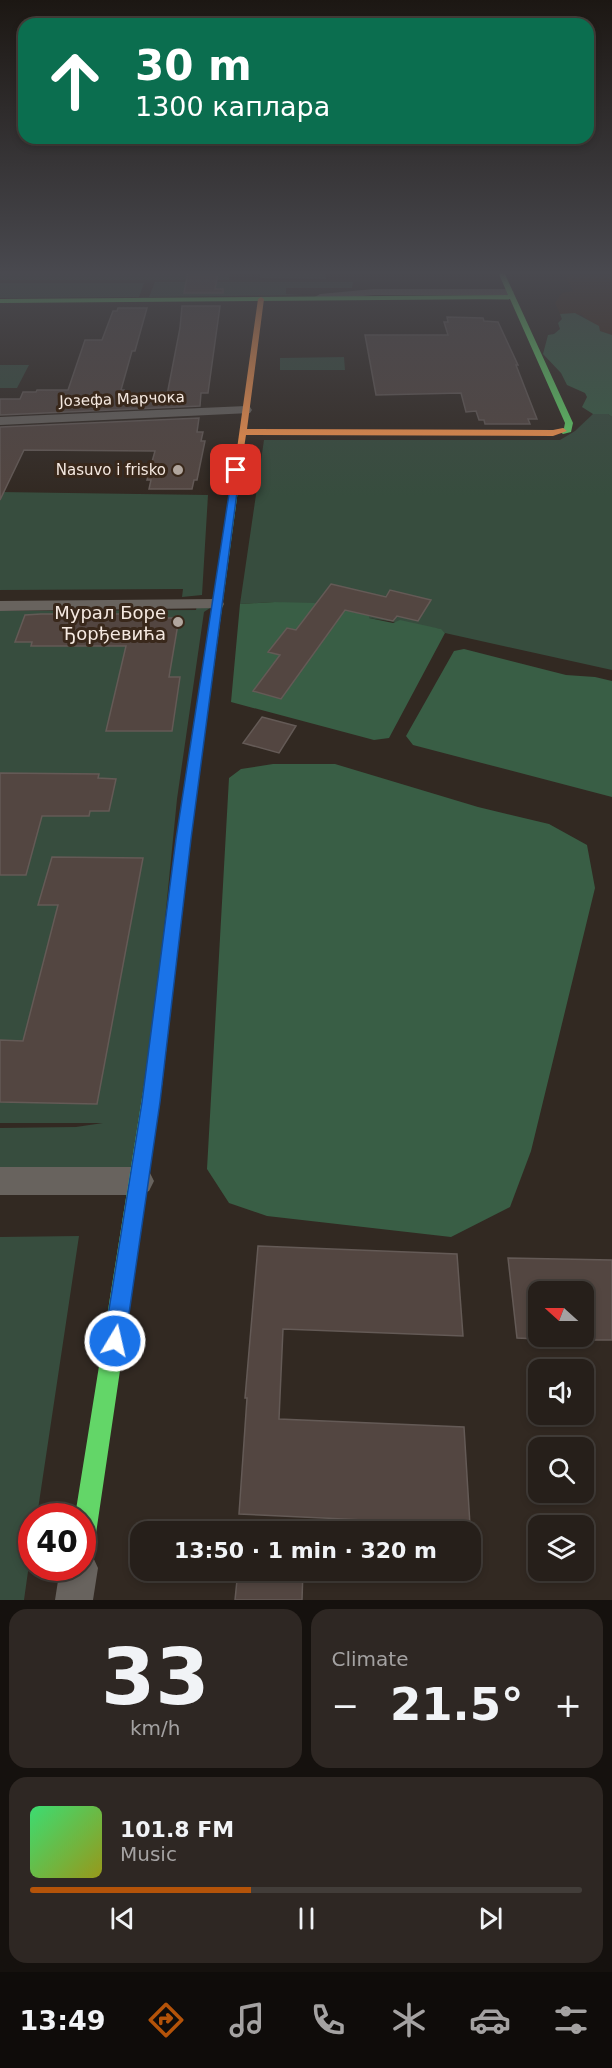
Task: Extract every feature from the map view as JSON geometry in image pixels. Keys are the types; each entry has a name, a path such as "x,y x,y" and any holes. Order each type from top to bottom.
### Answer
{"street":[{"path":"89,1503 140,1181 216,604 255,347"},
{"path":"242,432 553,433 568,430 569,423 534,347"},
{"name":"Јозефа Марчока","path":"0,421 246,410"},
{"path":"0,606 216,604"},
{"path":"0,1181 140,1181"},
{"path":"74,1600 77,1581"}],"green space":[{"path":"545,347 612,347 612,417 608,414 593,414 582,407 587,397 585,393 567,385 561,373 543,354"},
{"path":"344,357 345,370 280,370 280,358"},
{"path":"0,365 29,365 17,388 0,388"},
{"path":"593,414 608,414 612,417 612,670 445,633 440,629 369,618 369,613 275,602 240,604 264,440 560,440 575,431"},
{"path":"0,492 208,495 202,595 182,597 183,589 0,590"},
{"path":"314,603 369,612 369,618 393,623 400,620 441,629 445,633 389,738 374,740 231,702 240,604"},
{"path":"216,604 204,612 177,799 139,1181 0,1181 0,1128 76,1127 103,1123 0,1123 0,611 196,610 197,605"},
{"path":"464,649 566,675 612,681 612,797 413,745 406,736 454,651"},
{"path":"273,764 335,764 478,807 549,824 587,845 595,888 531,1151 510,1207 451,1237 267,1216 229,1203 207,1169 229,778 241,769"},
{"path":"79,1236 39,1503 18,1503 18,1581 27,1581 24,1600 0,1600 0,1237"}],"building":[{"path":"83,347 136,347 135,351 132,351 121,390 124,390 122,396 167,395 176,347 214,347 208,393 201,393 200,406 0,415 0,399 20,399 23,392 36,392 37,390 68,390"},
{"path":"367,347 509,347 537,419 528,419 530,424 485,424 484,420 479,420 476,411 466,412 461,393 376,395"},
{"path":"199,418 197,432 203,432 201,441 205,441 197,480 194,480 192,489 149,489 151,480 147,480 155,451 24,450 0,500 0,427"},
{"path":"331,584 386,597 390,590 431,600 418,621 397,616 393,621 345,610 281,699 253,691 280,655 268,652 287,628 296,630"},
{"path":"163,614 162,618 179,618 169,677 180,677 172,731 106,731 126,646 31,646 32,642 15,642 25,615"},
{"path":"262,717 296,726 279,753 243,743"},
{"path":"0,773 99,774 98,778 116,779 109,811 90,811 89,816 42,816 26,875 0,875"},
{"path":"52,857 143,858 97,1104 0,1102 0,1040 23,1041 58,905 38,905"},
{"path":"258,1246 457,1254 463,1336 283,1329 279,1419 464,1427 470,1521 386,1521 239,1514 247,1398 245,1398"},
{"path":"508,1258 612,1260 612,1340 594,1340 594,1281 528,1281 528,1339 517,1338"},
{"path":"237,1581 303,1581 302,1600 235,1600"}],"traffic: fast":[{"path":"535,347 569,423 568,430 563,431"},
{"path":"182,850 238,461"},
{"path":"89,1503 154,1079"}],"traffic: slow":[{"path":"238,461 254,347"},
{"path":"242,432 553,433 563,431"}],"traffic: jam":[{"path":"154,1079 182,850"}],"place":[{"name":"Nasuvo i frisko","path":"178,470"},
{"name":"Мурал Боре Ђорђевића","path":"178,622"}],"route":[{"path":"115,1341 151,1102 183,839 236,470"}]}
